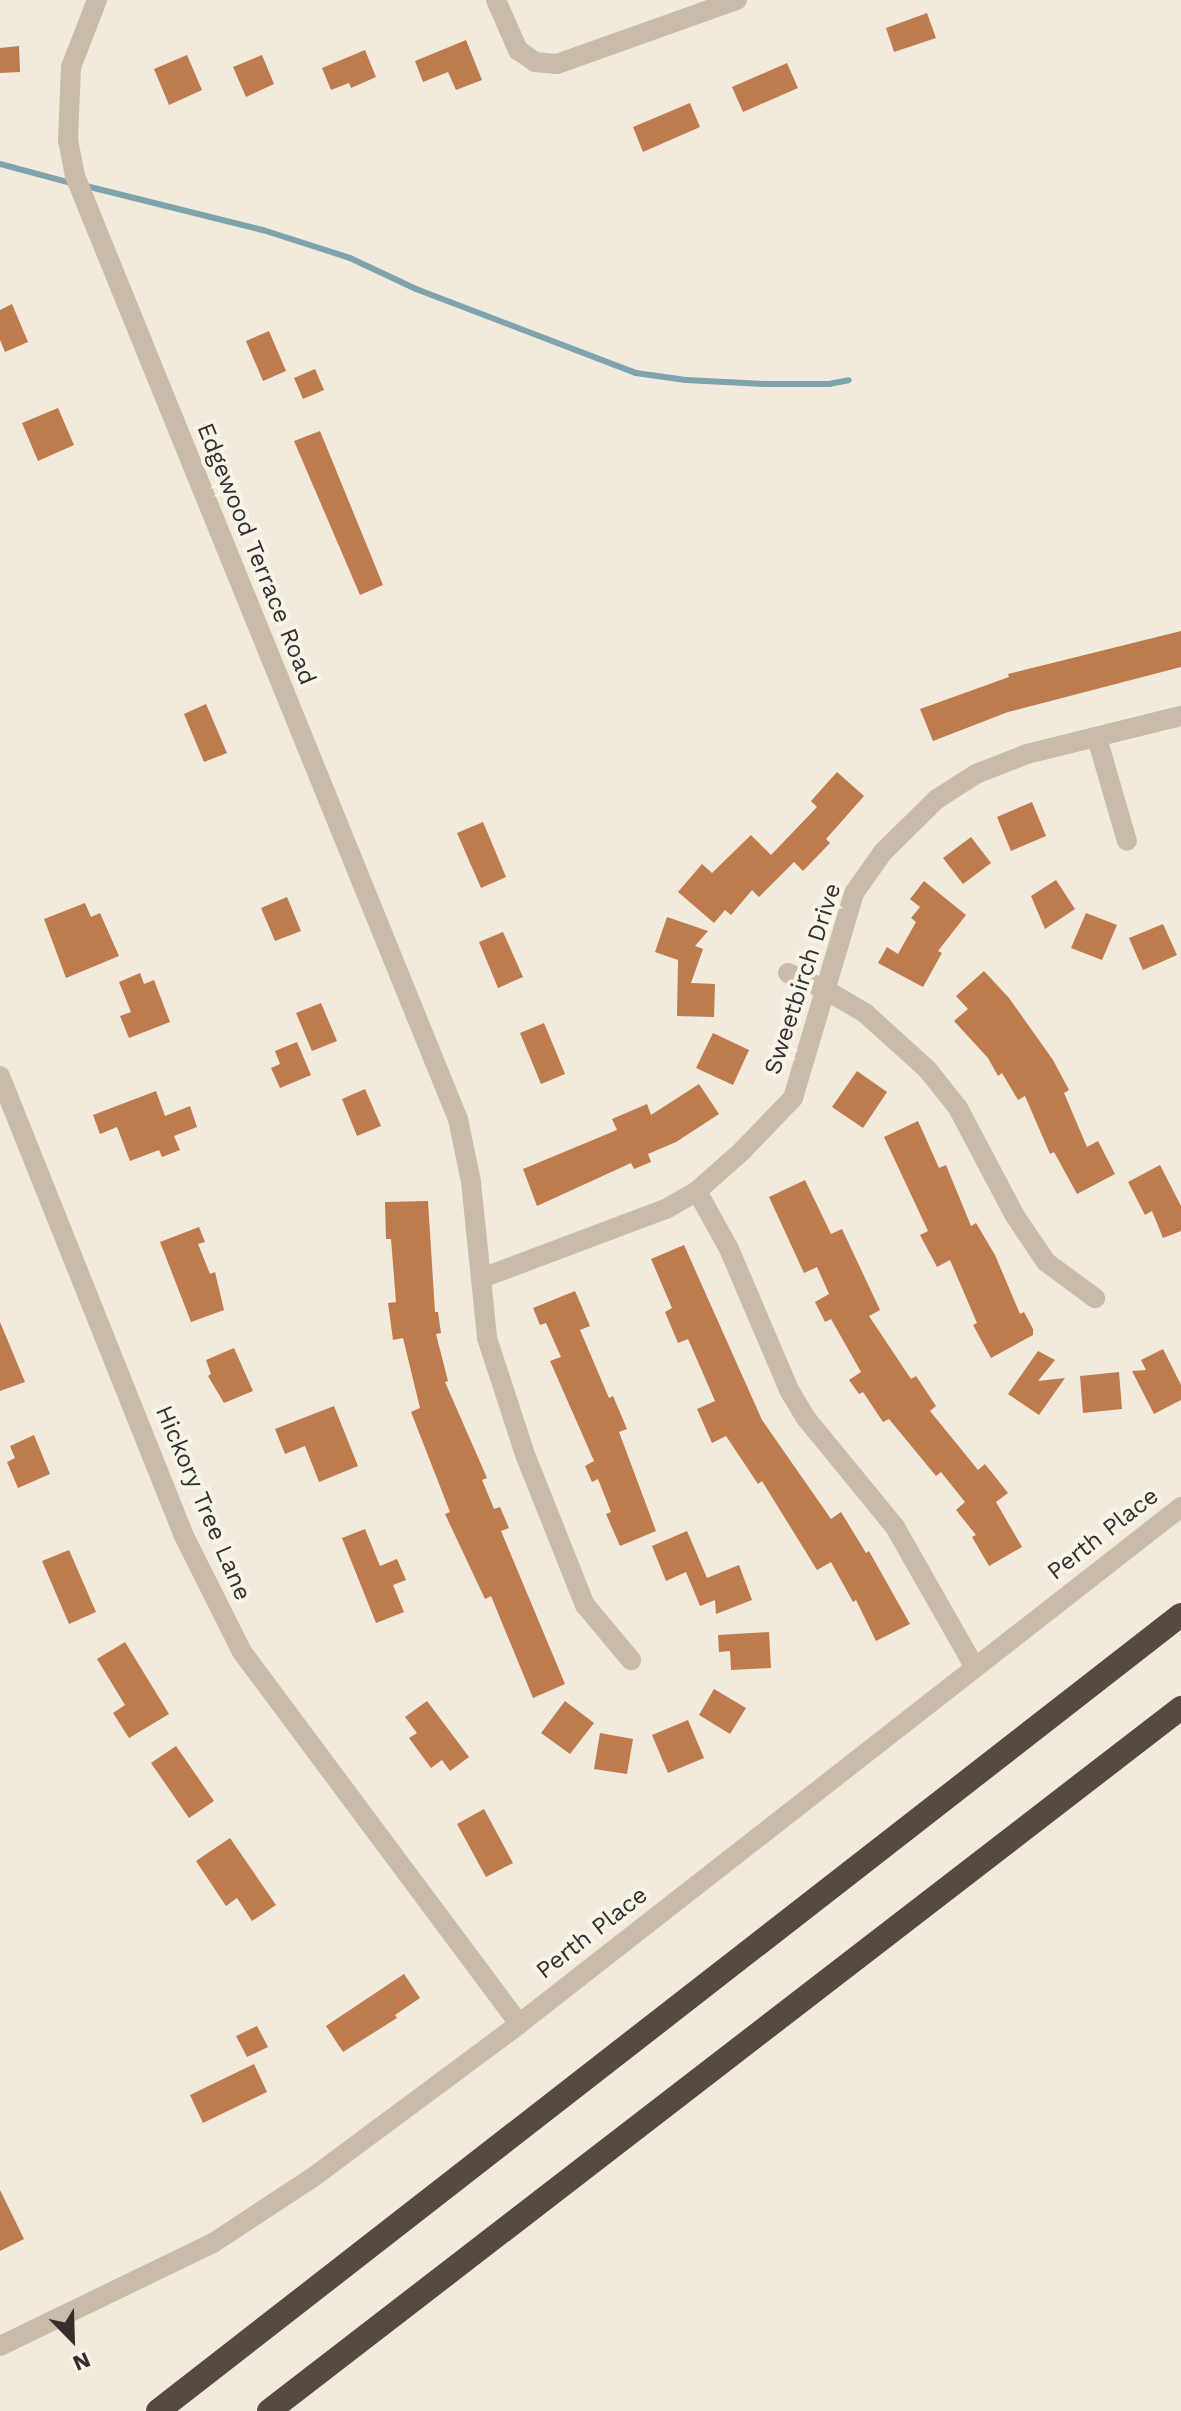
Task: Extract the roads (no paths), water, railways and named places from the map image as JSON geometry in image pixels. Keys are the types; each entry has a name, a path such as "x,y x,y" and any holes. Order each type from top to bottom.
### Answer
{"highway":[{"path":"158,2411 1181,1615"},
{"path":"269,2411 1181,1708"}],"street":[{"name":"Edgewood Terrace Road","path":"97,0 71,67 67,112 75,176 458,1119 471,1182 487,1338 526,1457 585,1605 631,1660"},
{"path":"496,0 512,41 535,62 557,64 737,0"},
{"name":"Sweetbirch Drive","path":"482,1278 666,1209 697,1191 742,1151 793,1098 854,893 883,852 937,799 976,774 1027,754 1181,716"},
{"path":"1097,738 1127,841"},
{"path":"788,973 865,1013 927,1069 958,1108 1015,1216 1046,1262 1095,1298"},
{"name":"Hickory Tree Lane","path":"0,1076 183,1534 242,1652 519,2024"},
{"path":"697,1191 729,1249 789,1390 805,1417 895,1527 974,1666"},
{"name":"Perth Place","path":"0,2346 213,2243 312,2178 519,2024 1181,1507"}],"waterway":[{"path":"0,164 71,183"},
{"path":"82,185 263,230 350,258 416,289 636,373 686,380 766,384 829,384 849,380"}]}
